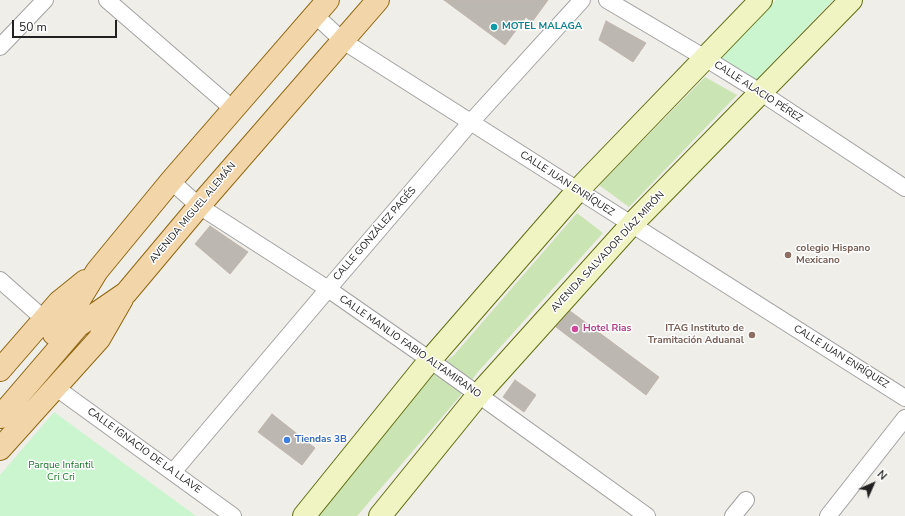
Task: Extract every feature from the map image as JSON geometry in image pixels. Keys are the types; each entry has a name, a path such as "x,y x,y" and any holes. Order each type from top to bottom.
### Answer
{"main road":[{"name":"AVENIDA MIGUEL ALEMÁN","path":"0,416 78,326 126,293 199,206 378,0"},
{"path":"304,516 430,360 578,190 761,0"},
{"name":"AVENIDA SALVADOR DÍAZ MIRÓN","path":"380,516 478,396 631,225 851,0"},
{"path":"0,395 70,315 97,271 171,181 321,7"},
{"path":"0,370 60,302 97,271"},
{"path":"0,448 99,339 126,293"}],"street":[{"path":"0,47 45,0"},
{"path":"107,0 233,109"},
{"name":"CALLE GONZÁLEZ PAGÉS","path":"173,472 471,122 582,0"},
{"name":"CALLE ALACIO PÉREZ","path":"607,0 760,92 905,188"},
{"name":"CALLE JUAN ENRÍQUEZ","path":"321,7 343,41 905,398"},
{"name":"CALLE MANLIO FABIO ALTAMIRANO","path":"171,181 199,206 328,289 430,360 478,396 647,516"},
{"path":"0,280 44,319"},
{"name":"CALLE IGNACIO DE LA LLAVE","path":"55,387 233,516"},
{"path":"828,516 905,418"},
{"path":"733,516 746,500"}],"green space":[{"path":"776,0 833,0 756,80 721,58"},
{"path":"705,77 737,95 629,207 599,185"},
{"path":"577,213 603,233 477,373 461,395 357,516 316,516 430,373 454,355"},
{"name":"Parque Infantil Cri Cri","path":"54,412 196,516 0,516 0,475"}],"building":[{"name":"MOTEL MALAGA","path":"444,0 548,0 532,22 526,17 505,45"},
{"path":"606,21 646,43 633,62 599,40"},
{"path":"210,226 248,252 230,274 195,244"},
{"path":"570,311 659,377 646,395 556,327"},
{"path":"515,380 536,395 524,412 503,397"},
{"name":"Tiendas 3B","path":"272,414 315,448 302,465 258,432"}],"place":[{"name":"MOTEL MALAGA","path":"494,27"},
{"name":"colegio Hispano Mexicano","path":"788,255"},
{"name":"Hotel Rias","path":"575,329"},
{"name":"ITAG Instituto de Tramitación Aduanal","path":"752,335"},
{"name":"Tiendas 3B","path":"287,440"}]}
